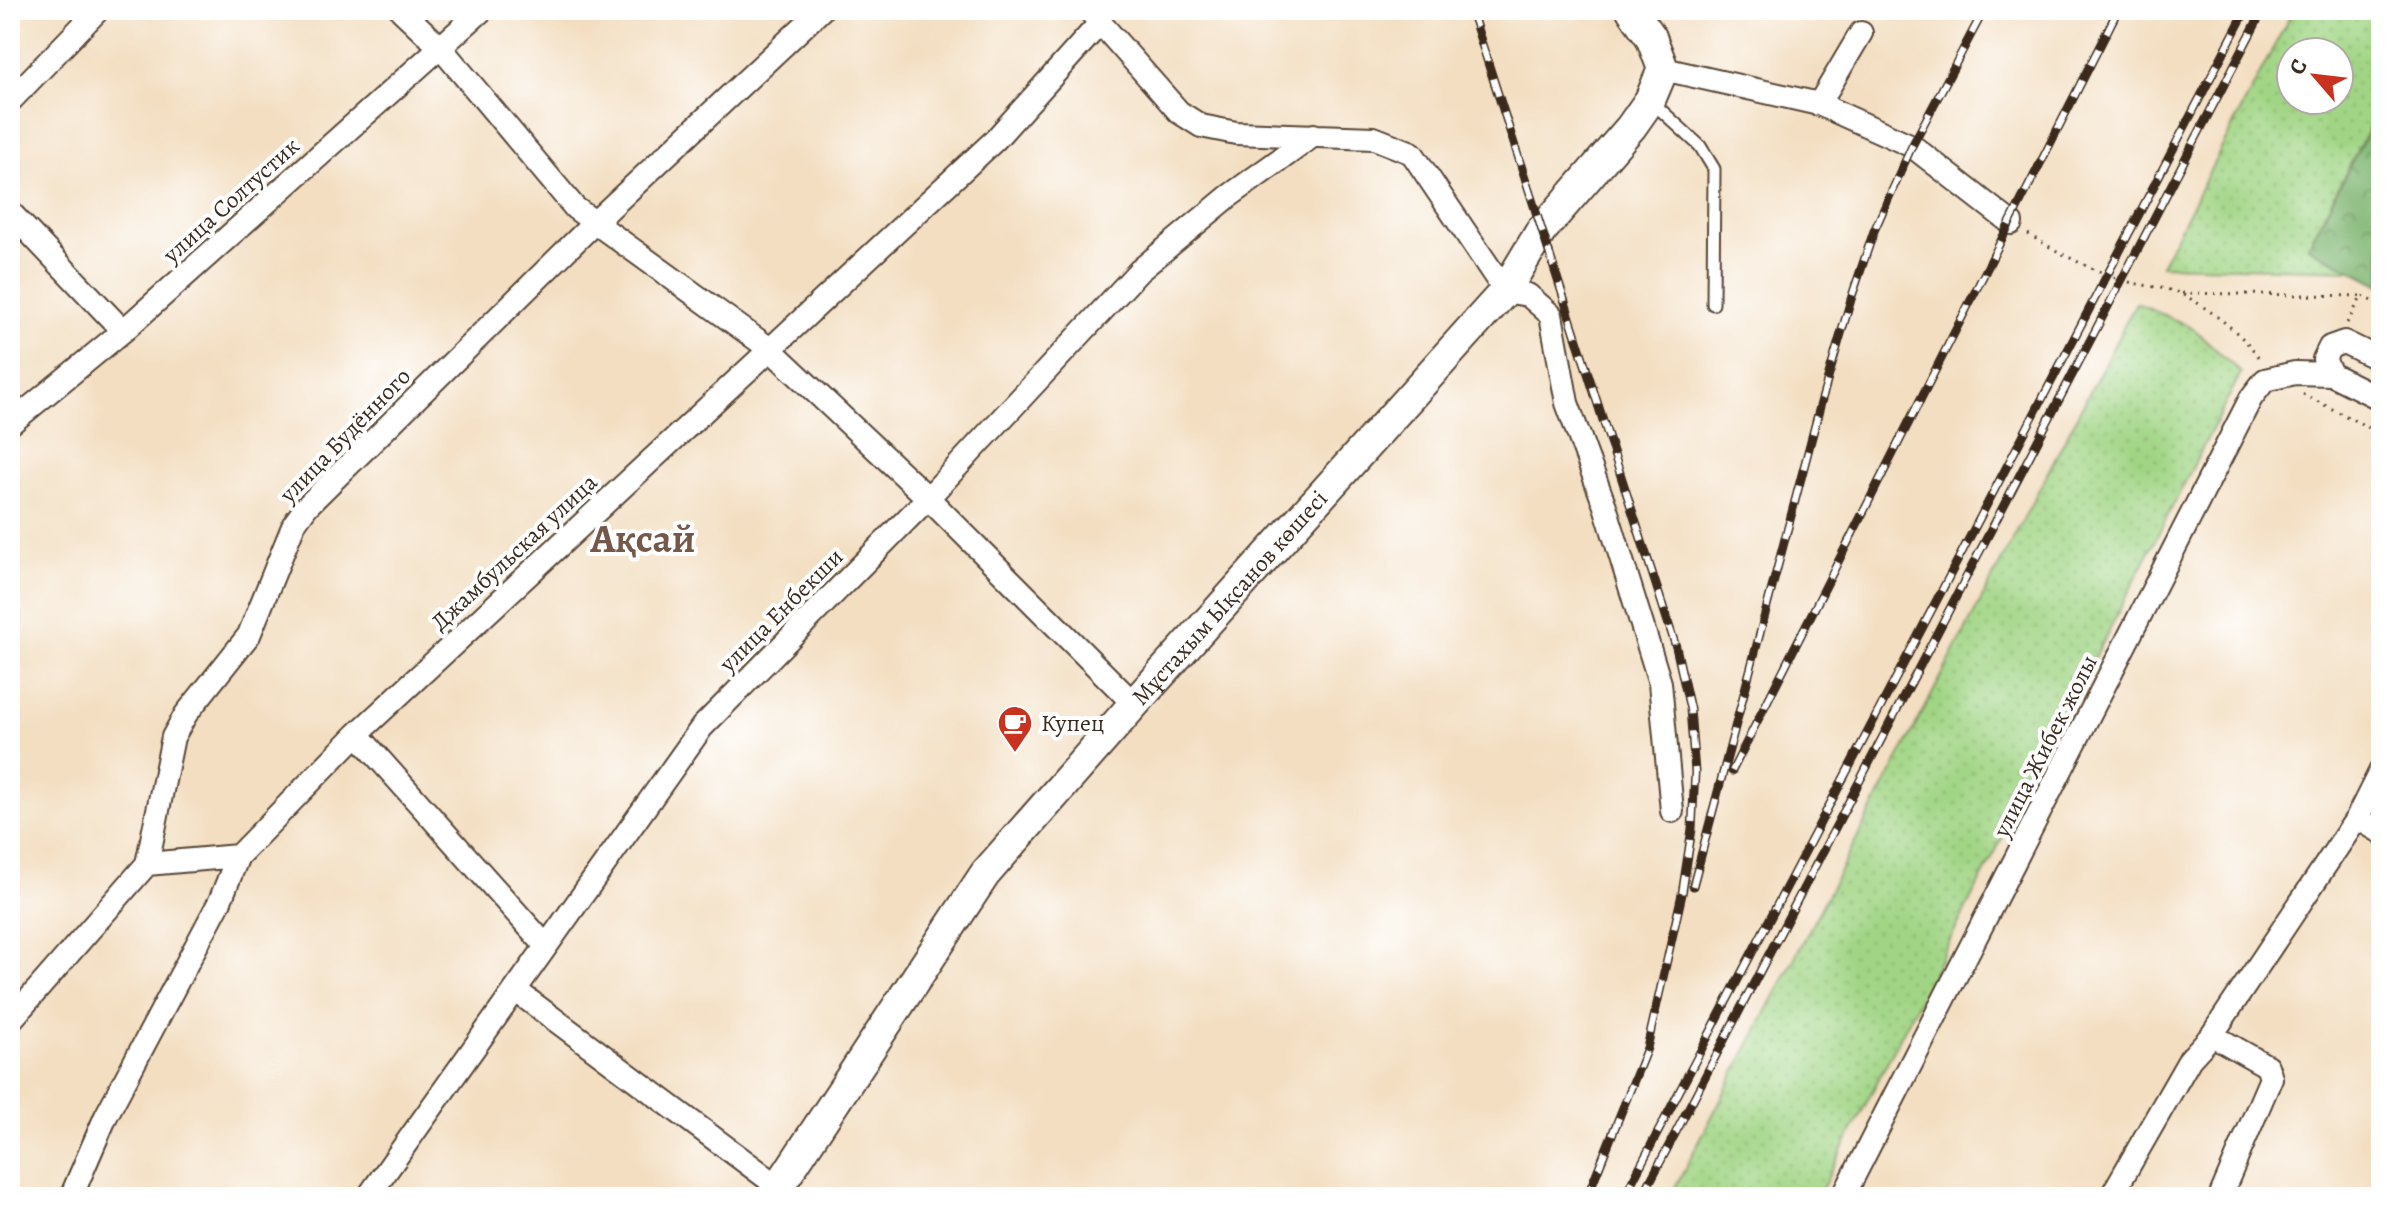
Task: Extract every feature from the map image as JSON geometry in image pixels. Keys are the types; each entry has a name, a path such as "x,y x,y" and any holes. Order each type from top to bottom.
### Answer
{"main road":[{"path":"1632,10 1651,37 1663,69"},
{"name":"Мұстахым Ықсанов көшесі","path":"776,1192 985,874 1505,291 1541,231 1631,127 1650,100 1663,69"}],"street":[{"path":"10,101 98,10"},
{"path":"401,10 441,48 575,208 593,224 770,349 928,498 1134,704"},
{"name":"улица Солтустик","path":"10,424 123,331 482,10"},
{"name":"улица Будённого","path":"10,1021 147,864 173,737 186,714 249,635 294,524 307,506 593,224 821,10"},
{"path":"1094,17 1179,112 1201,126 1236,133 1374,138 1412,153 1505,291 1528,295 1551,315 1567,403 1605,506 1660,683 1672,811"},
{"name":"Джамбульская улица","path":"71,1197 106,1116 220,901 238,856 357,734 995,140 1094,17"},
{"path":"1819,104 1861,33"},
{"path":"1663,69 1819,104 1912,146 2011,223"},
{"name":"улица Енбекши","path":"368,1197 702,727 928,498 1139,271 1228,197 1314,135"},
{"path":"10,212 123,331"},
{"path":"2331,374 2325,366 2325,353 2337,343 2344,342 2381,360"},
{"path":"2265,380 2295,373 2331,374 2381,399"},
{"name":"улица Жибек жолы","path":"1843,1197 2251,398 2265,380"},
{"path":"357,734 546,946"},
{"path":"2111,1197 2190,1059 2212,1035 2357,818 2381,770"},
{"path":"2357,818 2381,832"},
{"path":"147,864 238,856"},
{"path":"515,990 776,1192"},
{"path":"2212,1035 2267,1066 2271,1078 2220,1197"}],"lane":[{"path":"1650,100 1700,146 1714,169 1713,304"}],"path":[{"path":"2011,223 2058,252 2121,280 2179,293 2362,296 2381,305"},
{"path":"2179,293 2232,327 2258,353 2265,380"},
{"path":"2337,343 2362,296"},
{"path":"2295,373 2304,396 2381,434"}],"green space":[{"path":"2293,10 2381,10 2381,105 2308,246 2353,270 2161,265 2275,45 2275,116 2355,116 2355,36 2280,36"},
{"path":"2381,105 2381,285 2308,247"},
{"path":"2136,303 2192,327 2241,373 1818,1197 1670,1197"}],"railway":[{"path":"1471,10 1676,647 1690,709 1695,772 1692,829 1682,894 1647,1048 1587,1197"},
{"path":"1693,886 1852,296 1874,231 1912,146 1984,10"},
{"path":"1732,771 2118,10"},
{"path":"1624,1197 2246,10"},
{"path":"1642,1197 2263,10"}],"place":[{"name":"Купец","path":"1015,754"}],"district":[{"name":"Ақсай","path":"643,538"}]}
